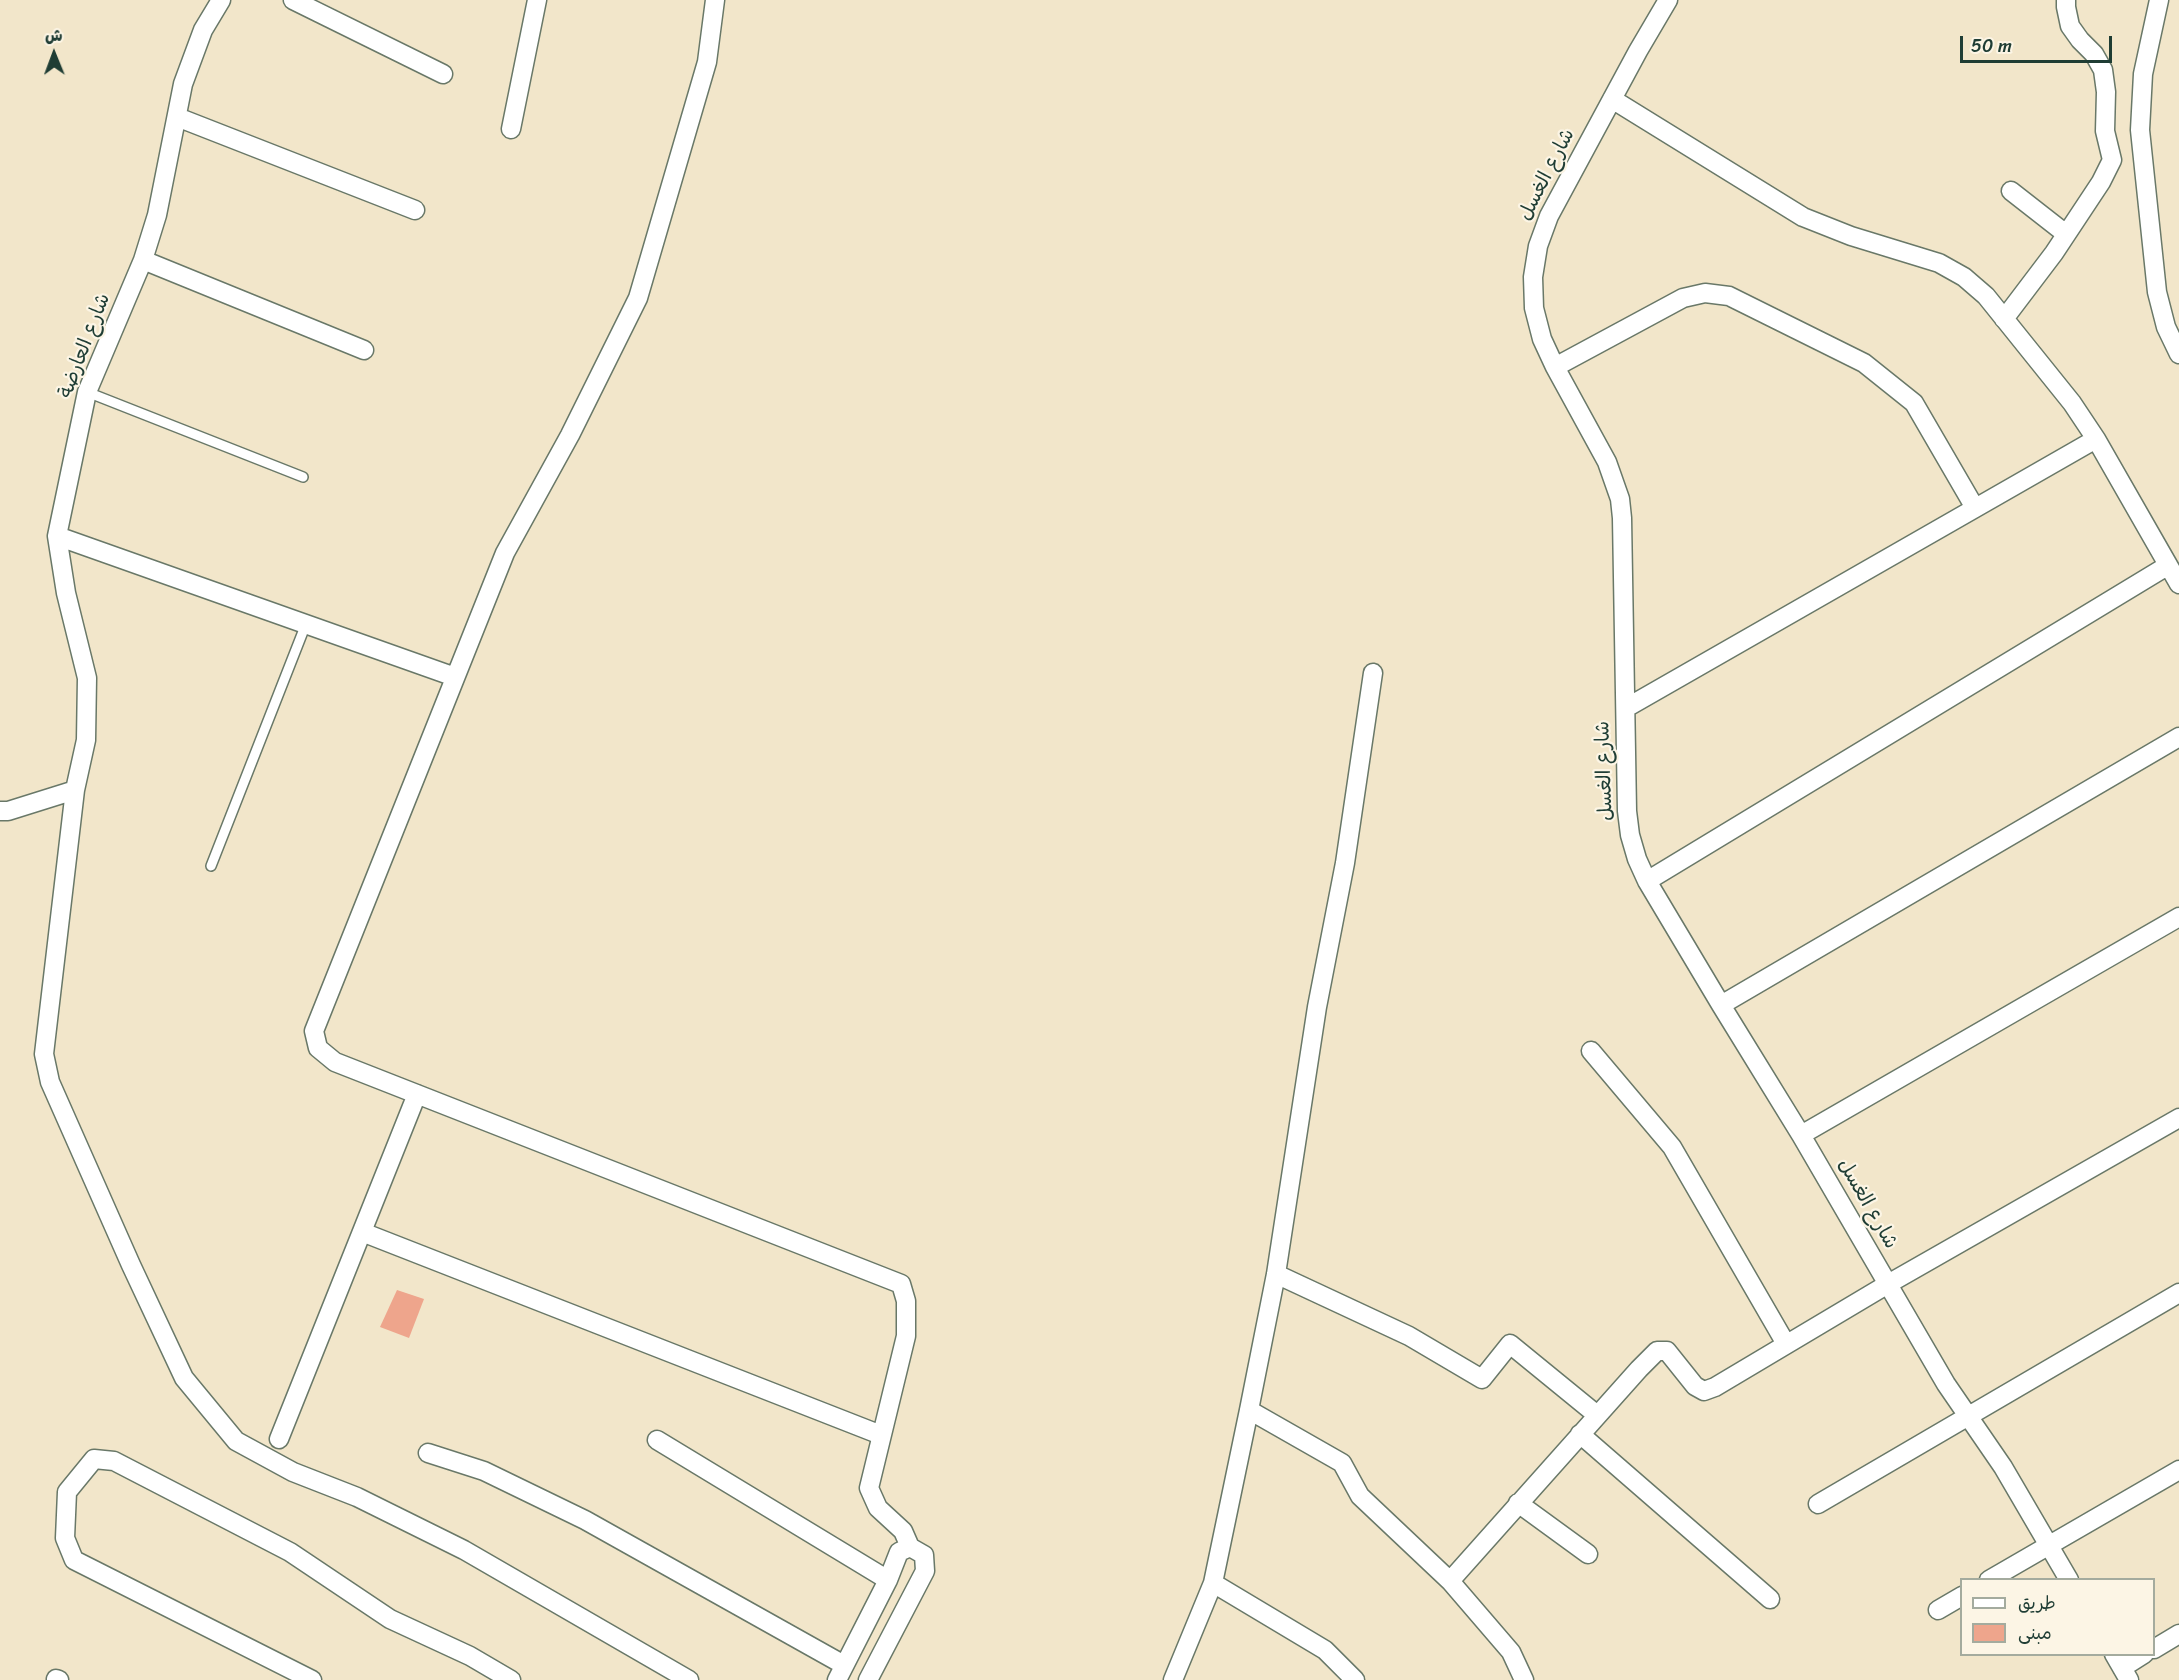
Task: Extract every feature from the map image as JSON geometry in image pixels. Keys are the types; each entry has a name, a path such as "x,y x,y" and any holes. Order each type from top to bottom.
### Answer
{"street":[{"name":"شارع العارضة","path":"221,0 203,30 183,84 158,215 143,261 87,392 57,536 66,593 87,678 86,740 75,790 44,1054 50,1082 184,1378 236,1441 293,1472 357,1497 464,1550 689,1680"},
{"path":"293,0 443,74"},
{"path":"511,129 537,0"},
{"path":"715,0 707,63 638,298 570,435 505,553 314,1031 318,1048 335,1062 901,1284 906,1300 906,1336 869,1488 878,1508 903,1531 910,1546 924,1555 925,1571 872,1679"},
{"name":"شارع الغسل","path":"1668,0 1549,216 1538,246 1533,277 1534,308 1542,339 1607,462 1620,499 1623,518 1627,811 1630,835 1647,881 1720,1005 1801,1135 1946,1384 2003,1467 2068,1578"},
{"path":"2004,319 2066,234 2101,182 2112,160 2104,131 2106,92 2103,70 2094,54 2070,26 2066,0"},
{"path":"2159,0 2144,74 2140,130 2157,292 2166,327 2179,354"},
{"path":"1612,99 1803,217 1851,236 1939,263 1964,277 1986,296 2072,403 2096,439 2179,584"},
{"path":"177,117 415,210"},
{"path":"2012,190 2066,234"},
{"path":"143,261 364,350"},
{"path":"1555,367 1683,298 1705,293 1729,296 1864,363 1914,403 1975,508"},
{"path":"1626,708 2096,439"},
{"path":"57,536 455,677"},
{"path":"1647,881 2167,566"},
{"path":"1173,1680 1213,1583 1249,1410 1276,1274 1317,1007 1345,863 1373,673"},
{"path":"1720,1005 2179,737"},
{"path":"0,811 8,811 75,790"},
{"path":"1801,1135 2179,917"},
{"path":"1591,1051 1672,1147 1786,1344"},
{"path":"279,1439 417,1094"},
{"path":"1450,1581 1657,1351 1667,1351 1695,1386 1704,1391 1715,1387 1888,1284 2179,1118"},
{"path":"362,1232 881,1435"},
{"path":"1276,1274 1410,1336 1482,1379 1510,1344 1597,1415"},
{"path":"1818,1504 2179,1293"},
{"path":"1249,1410 1342,1463 1360,1496 1450,1581 1511,1653 1524,1680"},
{"path":"1580,1434 1770,1599"},
{"path":"657,1440 888,1580"},
{"path":"428,1453 484,1471 585,1520 841,1672 888,1580 899,1552 910,1546"},
{"path":"312,1680 74,1560 64,1538 67,1492 94,1459 114,1461 290,1552 390,1618 470,1656 510,1680"},
{"path":"1992,1578 2179,1470"},
{"path":"1518,1503 1588,1554"},
{"path":"1213,1583 1325,1650 1355,1680"},
{"path":"1938,1610 1960,1597"},
{"path":"2155,1648 2179,1634"},
{"path":"2121,1667 2140,1656"}],"lane":[{"path":"87,392 303,477"},
{"path":"211,866 306,624"}],"building":[{"path":"397,1290 424,1299 409,1338 380,1327"}]}
